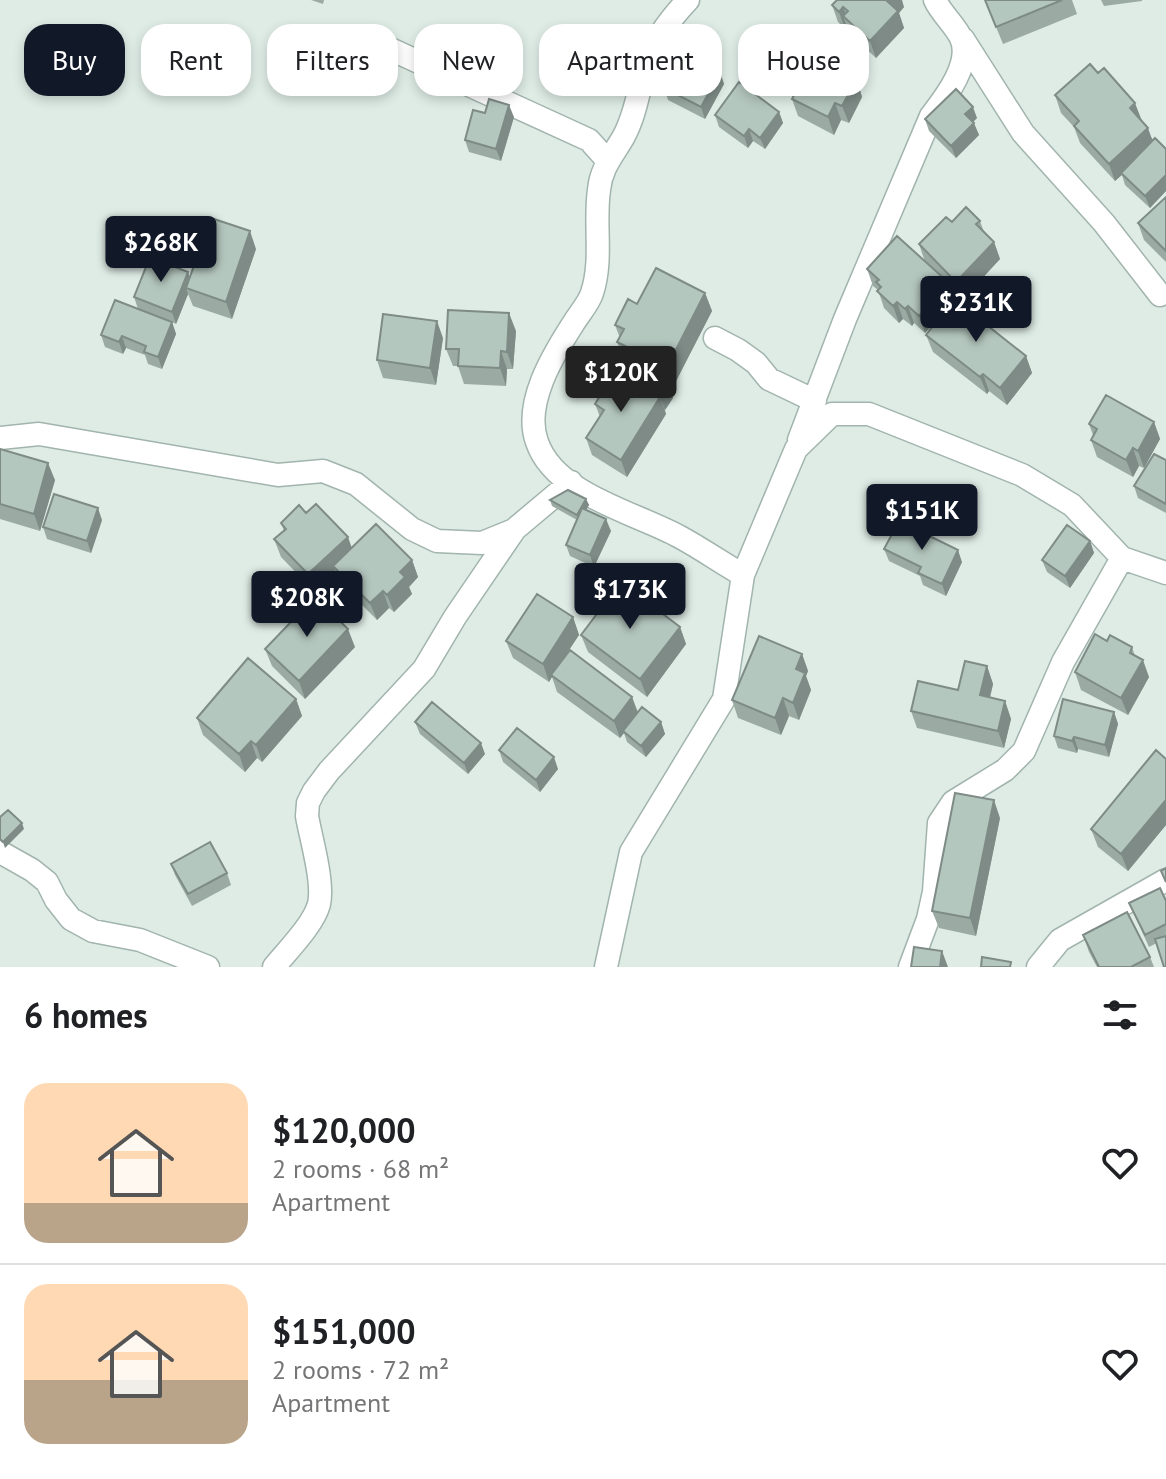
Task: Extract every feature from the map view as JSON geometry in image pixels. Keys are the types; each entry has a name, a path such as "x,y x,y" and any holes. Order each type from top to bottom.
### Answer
{"street":[{"path":"688,0 672,17 649,55 639,99 624,135 607,160 599,189 598,248 592,294 553,356 534,404 536,441 551,467 571,482 614,509 679,536 743,575"},
{"path":"935,0 1023,133 1104,223 1160,295"},
{"path":"606,967 631,852 724,699 743,575 796,449 845,319 931,116 952,90 962,59 963,39"},
{"path":"398,53 589,140 607,160"},
{"path":"715,338 738,350 769,379 815,401"},
{"path":"796,449 832,414 869,414 1022,475 1072,505 1122,558 1166,573"},
{"path":"0,438 39,434 278,475 323,471 356,484 412,529 437,541 482,543 515,529"},
{"path":"274,967 314,916 318,905 320,891 307,816 308,803 314,791 424,669 515,529 571,482"},
{"path":"910,967 928,919 934,892 939,823 953,802 1005,770 1024,751 1063,662 1122,558"},
{"path":"0,852 47,882 71,919 93,931 140,940 208,967"},
{"path":"1038,967 1060,940 1166,880"}],"building":[{"path":"837,0 888,0 898,11 870,41 869,24 852,24 843,16 848,11 843,7 839,12 832,5"},
{"path":"985,0 1062,0 996,27"},
{"path":"1090,64 1098,73 1104,68 1135,103 1130,108 1148,128 1109,164 1074,126 1079,121 1055,95"},
{"path":"738,83 738,96 758,96 779,112 760,138 749,129 744,136 715,115"},
{"path":"956,89 973,107 965,114 974,123 951,146 925,119"},
{"path":"680,96 707,96 701,107"},
{"path":"794,96 847,96 842,106 835,103 828,117 792,99"},
{"path":"489,99 509,105 496,149 465,140 473,110 485,113"},
{"path":"1155,138 1166,149 1166,175 1145,196 1121,173"},
{"path":"1166,197 1166,251 1138,223"},
{"path":"966,207 980,221 976,224 994,242 956,282 919,244 946,217 952,222"},
{"path":"211,218 250,231 226,302 186,288"},
{"path":"897,236 949,283 919,316 908,306 905,309 897,302 893,306 877,291 881,287 876,282 879,280 867,269"},
{"path":"150,257 188,272 172,312 134,297"},
{"path":"656,268 705,293 667,367 617,342 624,329 615,325 628,299 637,304"},
{"path":"954,299 1026,356 1000,388 983,374 980,377 926,335"},
{"path":"115,300 172,322 158,357 144,352 146,346 122,336 119,342 101,335"},
{"path":"448,310 509,313 507,352 501,351 500,368 458,366 459,349 446,349"},
{"path":"383,314 437,321 430,368 377,360"},
{"path":"628,360 669,386 661,399 620,372"},
{"path":"616,370 660,397 621,460 586,438 604,410 595,404"},
{"path":"1106,395 1154,422 1138,451 1133,448 1126,460 1091,440 1097,429 1089,424"},
{"path":"0,449 48,463 34,514 0,504"},
{"path":"1154,454 1166,460 1166,504 1134,486"},
{"path":"568,490 586,499 577,515 550,500"},
{"path":"54,494 98,508 87,541 43,527"},
{"path":"316,504 348,537 308,574 274,539 286,529 281,523 299,505 306,513"},
{"path":"582,508 606,519 590,555 566,545"},
{"path":"899,521 958,550 942,584 918,573 921,567 884,549"},
{"path":"376,524 412,560 400,572 405,577 387,595 383,591 370,603 333,566"},
{"path":"1067,525 1090,541 1065,576 1042,560"},
{"path":"621,582 680,627 640,679 581,635"},
{"path":"537,594 573,617 543,664 506,641"},
{"path":"315,597 348,629 299,681 265,649"},
{"path":"1095,634 1107,641 1110,635 1132,647 1130,653 1143,660 1121,698 1075,672"},
{"path":"759,636 802,654 796,669 805,673 793,703 783,698 775,718 732,700"},
{"path":"570,650 632,697 614,721 551,675"},
{"path":"248,658 296,699 256,745 251,741 239,754 197,718"},
{"path":"965,661 987,666 980,695 1005,701 998,731 911,711 918,681 958,690"},
{"path":"1063,699 1114,712 1105,745 1074,737 1072,741 1054,736"},
{"path":"432,702 481,743 464,763 415,722"},
{"path":"642,707 661,722 641,746 623,731"},
{"path":"517,728 554,757 536,780 499,750"},
{"path":"1156,750 1166,759 1166,800 1121,854 1091,829"},
{"path":"955,793 994,800 970,918 932,911"},
{"path":"8,810 22,823 3,842 0,839 0,817"},
{"path":"210,842 227,873 188,894 171,864"},
{"path":"1160,888 1166,901 1166,924 1145,935 1129,903"},
{"path":"1127,912 1150,957 1131,967 1099,967 1083,935"},
{"path":"1166,936 1166,967 1164,967 1155,939"},
{"path":"914,947 942,951 940,967 911,967"},
{"path":"982,957 1011,962 1010,967 981,967"}]}
